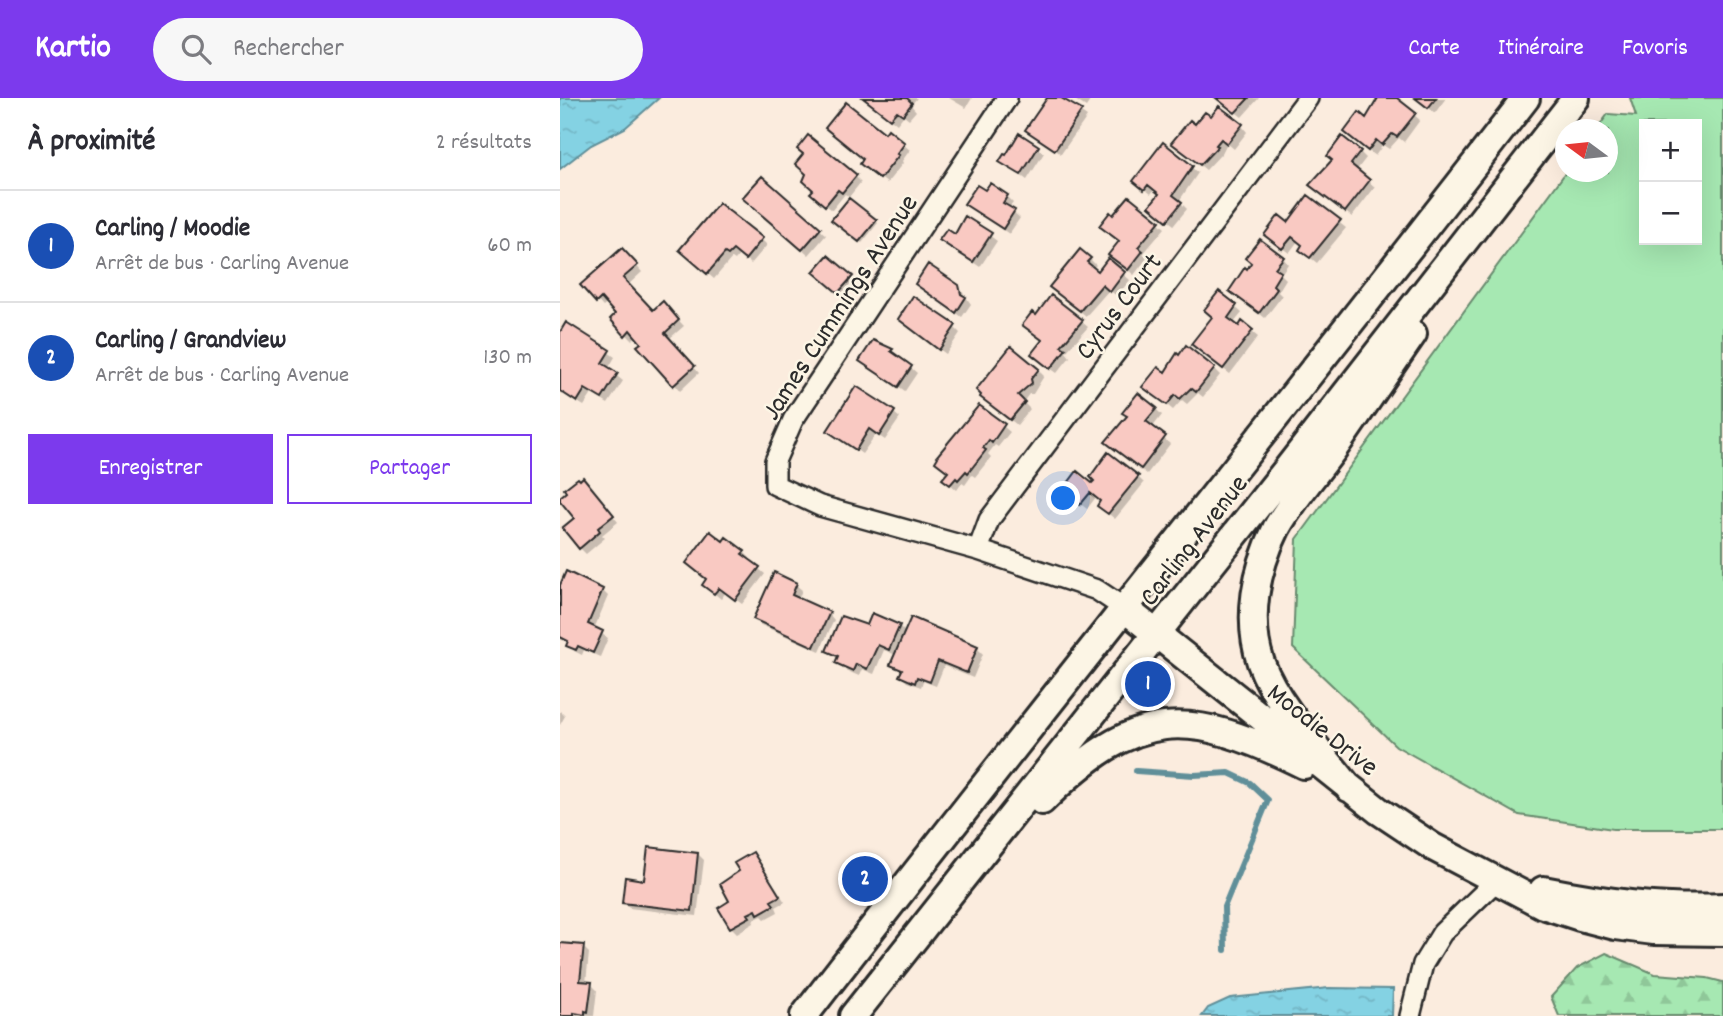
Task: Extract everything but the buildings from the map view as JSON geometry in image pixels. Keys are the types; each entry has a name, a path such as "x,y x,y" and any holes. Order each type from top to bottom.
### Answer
{"main road":[{"name":"Carling Avenue","path":"804,1016 941,839 1349,327 1526,98"},
{"name":"Carling Avenue","path":"1561,119 1576,98"},
{"name":"Carling Avenue","path":"853,1016 1555,126"},
{"path":"1349,788 1282,702 1262,665 1255,645 1254,619 1260,569 1277,527 1359,413 1555,127"},
{"name":"Moodie Drive","path":"1124,608 1349,788 1409,832 1543,905 1615,926 1665,931 1723,932"},
{"path":"956,887 1074,770 1106,746 1148,728 1200,726 1227,732 1281,754 1349,788"},
{"name":"Moodie Drive","path":"1497,880 1632,906 1723,907"}],"street":[{"name":"James Cummings Avenue","path":"1007,98 793,420 775,461 775,485 820,506 978,550 1097,590 1124,608"},
{"name":"Cyrus Court","path":"978,550 989,520 1308,98"},
{"path":"1410,1016 1423,964 1442,933 1469,904 1497,880"}],"green space":[{"path":"1630,98 1723,98 1723,829 1613,829 1519,815 1396,746 1293,648 1297,539 1559,182 1618,182 1618,119 1604,119 1608,114 1636,116"},
{"path":"1606,953 1655,974 1707,978 1723,982 1723,1016 1559,1016 1551,997 1577,968"}],"water":[{"path":"560,98 659,98 625,128 591,145 560,169"},
{"path":"1329,988 1393,989 1392,1016 1202,1016 1208,1008 1230,998"}],"waterway":[{"path":"1136,771 1194,775 1229,773 1250,783 1268,800 1224,907 1225,950"}],"place":[{"name":"Carling / Moodie","path":"1148,684"},
{"name":"Carling / Grandview","path":"865,879"}]}
